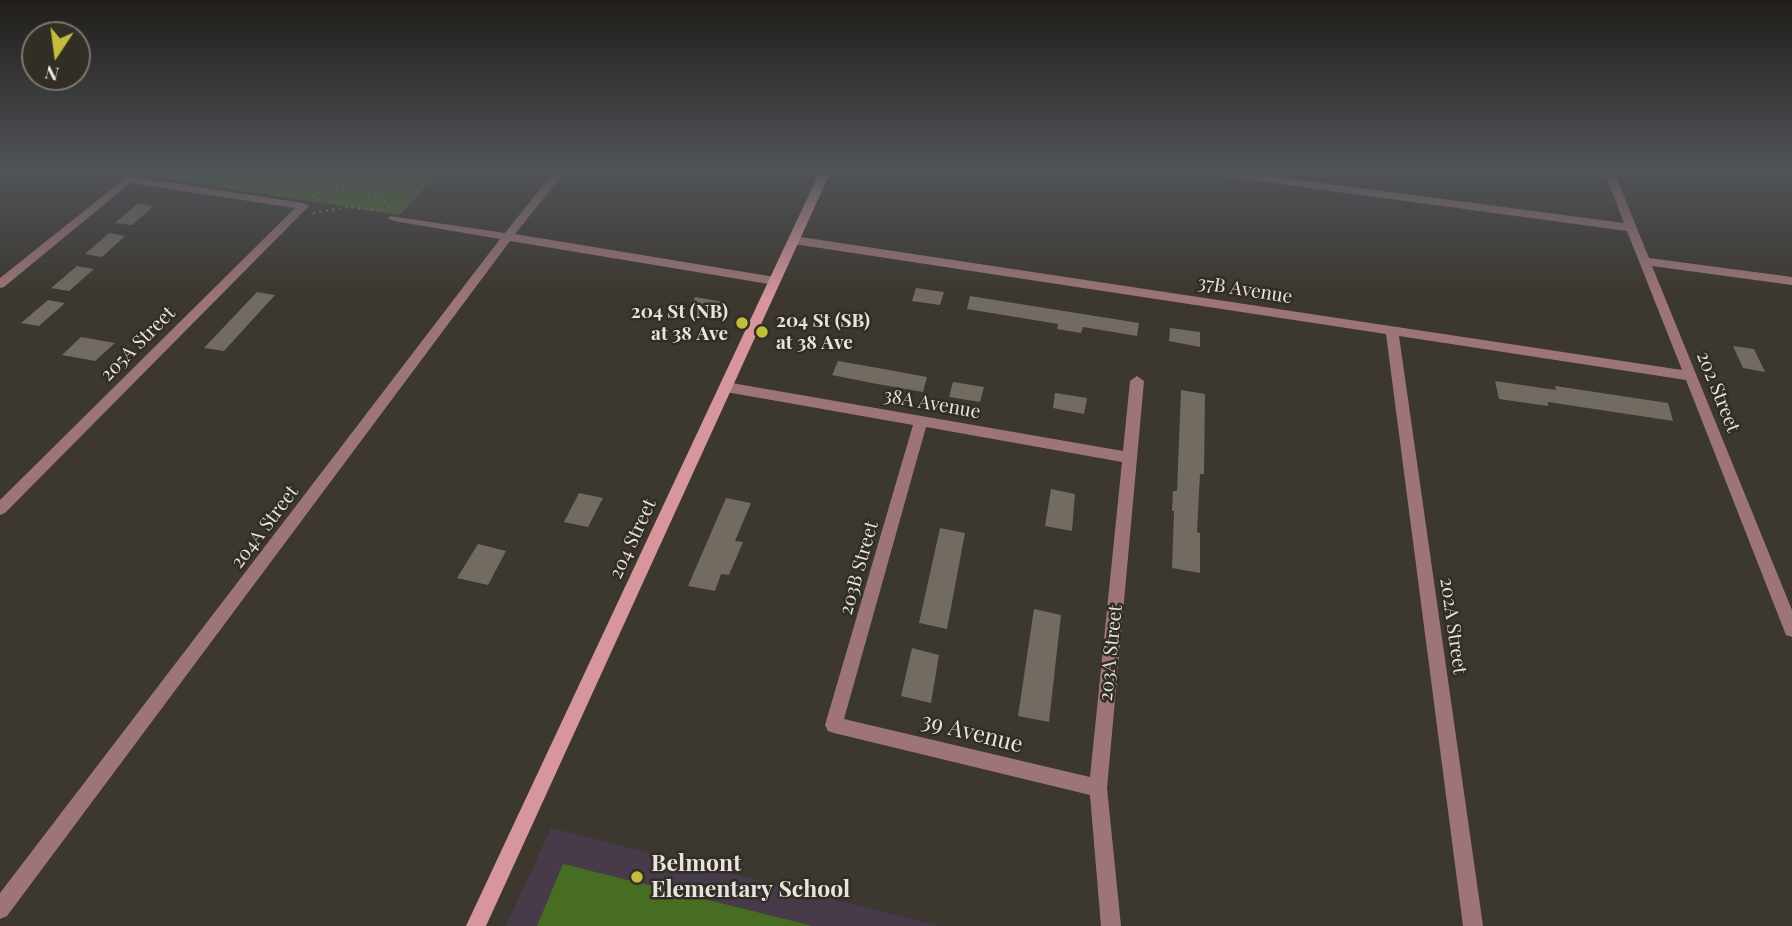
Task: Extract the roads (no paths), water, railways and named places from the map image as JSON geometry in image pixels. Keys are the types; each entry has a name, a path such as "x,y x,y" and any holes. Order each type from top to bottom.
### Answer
{"street":[{"name":"205A Street","path":"0,284 88,212"},
{"name":"205A Street","path":"0,509 297,212"},
{"name":"204A Street","path":"0,909 528,212"},
{"name":"204 Street","path":"476,926 807,212"},
{"path":"1514,212 1632,228"},
{"name":"202 Street","path":"1626,212 1792,629"},
{"path":"394,218 775,281"},
{"name":"37B Avenue","path":"794,240 1691,376"},
{"path":"1645,261 1792,281"},
{"name":"202A Street","path":"1392,331 1473,926"},
{"name":"203A Street","path":"1111,926 1098,788 1137,381"},
{"name":"38A Avenue","path":"726,387 1130,458"},
{"name":"203B Street","path":"834,725 921,422"},
{"name":"39 Avenue","path":"834,725 1098,788"}],"place":[{"name":"204 St (NB) at 38 Ave","path":"742,323"},
{"name":"204 St (SB) at 38 Ave","path":"762,332"},
{"name":"Belmont Elementary School","path":"637,877"}]}
